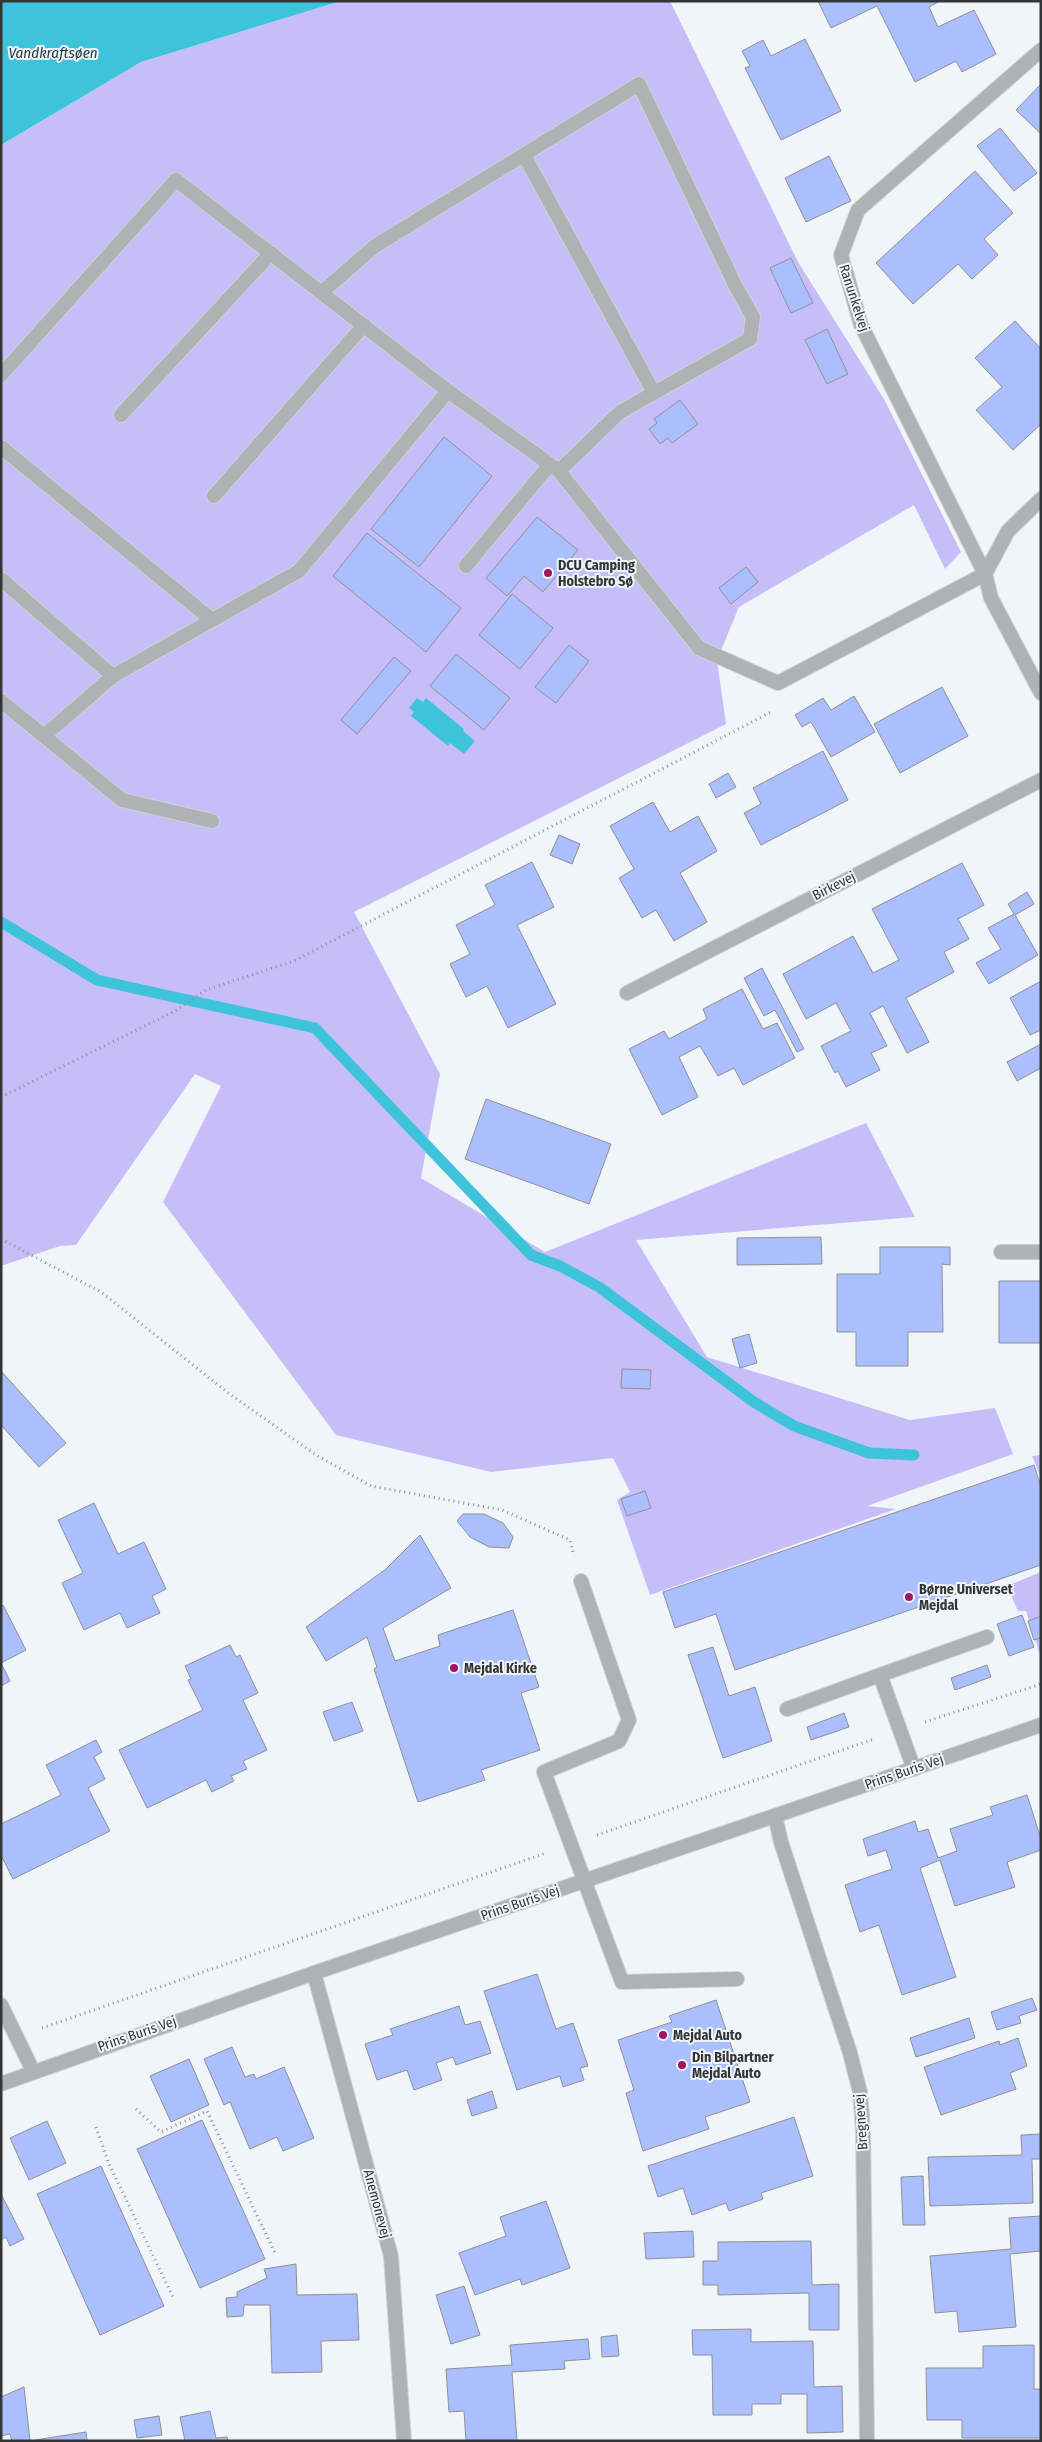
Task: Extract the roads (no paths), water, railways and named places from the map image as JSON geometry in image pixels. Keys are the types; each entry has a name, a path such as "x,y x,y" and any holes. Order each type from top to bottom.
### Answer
{"street":[{"name":"Ranunkelvej","path":"985,574 861,325 841,255 858,210 1041,50"},
{"path":"322,292 375,246 639,84 736,288 753,317 750,339 620,412 554,467 466,566"},
{"path":"524,155 654,392"},
{"path":"1,375 176,180 448,391 554,467 699,648 778,683 985,574 1008,531 1041,499"},
{"path":"121,415 271,252"},
{"path":"214,496 364,324"},
{"path":"45,735 113,676 299,571 448,391"},
{"path":"1,446 212,620"},
{"path":"985,574 991,598 1041,693"},
{"path":"1,579 113,676"},
{"path":"1,701 45,735 122,800 212,821"},
{"name":"Birkevej","path":"627,993 1041,780"},
{"path":"1002,1252 1041,1252"},
{"path":"581,1581 629,1720 619,1741 544,1772 622,1982 737,1979"},
{"path":"787,1709 987,1637"},
{"path":"880,1675 914,1769"},
{"name":"Prins Buris Vej","path":"1,2084 314,1973 1041,1725"},
{"name":"Bregnevej","path":"775,1816 781,1842 850,2053 860,2092 863,2130 867,2441"},
{"name":"Anemonevej","path":"314,1973 391,2256 404,2441"},
{"path":"1,2005 34,2071"}],"water":[{"name":"Vandkraftsøen","path":"1,1 341,1 141,62 1,145"},
{"path":"417,698 423,702 426,698 464,729 463,731 475,741 464,754 450,743 448,746 411,716 414,712 409,708"}],"waterway":[{"path":"1,922 97,980 315,1028 531,1255 560,1266 599,1287 754,1402 794,1426 869,1453 914,1455"}],"place":[{"name":"DCU Camping Holstebro Sø","path":"548,573"},
{"name":"Børne Universet Mejdal","path":"909,1597"},
{"name":"Mejdal Kirke","path":"454,1668"},
{"name":"Mejdal Auto","path":"663,2035"},
{"name":"Din Bilpartner Mejdal Auto","path":"682,2065"}]}
